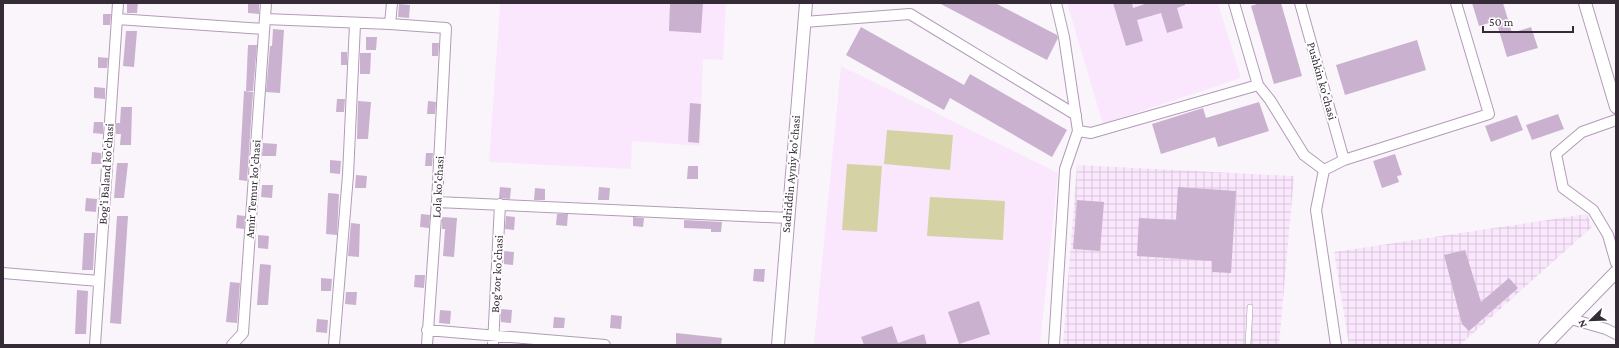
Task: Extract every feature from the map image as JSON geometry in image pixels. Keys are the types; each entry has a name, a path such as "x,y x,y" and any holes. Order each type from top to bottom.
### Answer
{"street":[{"name":"Bog'i Baland ko'chasi","path":"95,345 118,3"},
{"name":"Amir Temur ko'chasi","path":"232,345 243,332 266,3"},
{"path":"117,19 264,24 390,24 392,3"},
{"name":"Sadriddin Ayniy ko'chasi","path":"778,345 806,3"},
{"path":"1054,345 1065,169 1078,131 1064,37 1056,3"},
{"path":"1234,3 1258,85 1270,100 1304,155 1324,170"},
{"name":"Pushkin ko'chasi","path":"1300,3 1344,160"},
{"path":"1324,170 1344,160 1489,114 1456,3"},
{"path":"1585,3 1616,107"},
{"path":"804,22 910,14 1076,115"},
{"path":"334,345 348,175 355,24"},
{"name":"Lola ko'chasi","path":"390,24 446,28 437,202 426,345"},
{"path":"1078,131 1090,133 1258,85"},
{"path":"1616,120 1582,132 1556,154 1563,188 1593,210 1608,235 1616,263"},
{"path":"1324,170 1316,210 1336,345"},
{"path":"437,202 788,218"},
{"name":"Bog'zor ko'chasi","path":"493,345 500,204"},
{"path":"1545,345 1616,272"},
{"path":"3,273 99,281"},
{"path":"1571,319 1606,329 1616,334"},
{"path":"428,330 494,334 582,344 605,345"}],"lane":[{"path":"1248,345 1250,307"}],"shaded area":[{"path":"498,3 726,3 723,60 703,59 700,146 632,141 631,169 489,162 500,4"},
{"path":"1067,3 1218,3 1241,78 1103,124"},
{"path":"841,66 1058,173 1040,345 814,345"},
{"path":"887,130 953,135 950,170 884,164"},
{"path":"847,164 882,166 877,232 842,230"},
{"path":"1077,165 1294,176 1279,345 1063,345"},
{"path":"930,197 1005,201 1003,240 927,236"},
{"path":"1587,214 1592,227 1460,345 1349,345 1334,252"}],"building":[{"path":"127,3 138,3 137,13 127,13"},
{"path":"248,3 259,3 259,14 248,13"},
{"path":"670,3 703,3 701,33 669,31"},
{"path":"939,3 995,3 1057,35 1058,38 1047,60"},
{"path":"1113,3 1132,3 1133,8 1148,3 1185,3 1185,5 1177,8 1183,28 1167,33 1161,13 1137,20 1143,41 1126,46"},
{"path":"1260,3 1281,3 1302,76 1274,84 1251,6"},
{"path":"1472,3 1503,3 1512,33 1531,27 1538,48 1507,57 1496,21 1479,26"},
{"path":"399,4 410,5 409,18 398,17"},
{"path":"103,14 111,14 110,25 103,25"},
{"path":"861,27 964,85 970,74 1067,130 1052,157 950,98 944,110 846,55"},
{"path":"273,29 284,30 280,93 266,92"},
{"path":"126,31 137,31 134,67 123,66"},
{"path":"366,37 377,37 376,50 366,50"},
{"path":"1417,40 1426,70 1345,95 1336,65"},
{"path":"432,43 439,43 438,56 432,56"},
{"path":"248,45 257,45 253,91 246,91"},
{"path":"341,52 347,52 347,65 341,65"},
{"path":"360,53 371,53 370,74 360,74"},
{"path":"98,57 108,58 107,68 98,68"},
{"path":"94,87 105,88 105,99 94,98"},
{"path":"244,91 253,92 247,181 239,180"},
{"path":"337,99 345,99 344,112 336,112"},
{"path":"358,101 371,102 368,139 357,139"},
{"path":"428,101 436,102 435,114 427,114"},
{"path":"1259,102 1269,131 1218,147 1215,137 1161,154 1152,124 1203,108 1206,118"},
{"path":"690,103 701,104 699,143 688,142"},
{"path":"121,107 132,107 131,145 120,145 121,134 116,134 116,123 120,123"},
{"path":"1558,114 1564,129 1532,140 1526,125"},
{"path":"1517,115 1523,130 1491,142 1485,126"},
{"path":"94,122 103,122 103,134 93,133"},
{"path":"263,143 277,144 276,156 262,156"},
{"path":"92,152 101,153 101,164 91,164"},
{"path":"426,153 433,153 432,166 425,166"},
{"path":"1395,154 1402,175 1397,176 1399,182 1382,188 1373,161"},
{"path":"330,160 341,161 340,174 330,173"},
{"path":"117,163 128,163 124,198 114,198"},
{"path":"688,166 698,166 698,179 687,179"},
{"path":"356,175 367,176 366,188 355,188"},
{"path":"262,185 273,185 272,198 261,197"},
{"path":"500,187 511,188 510,199 499,198"},
{"path":"599,187 610,188 609,200 598,200"},
{"path":"1178,187 1236,191 1231,273 1212,272 1212,261 1137,256 1139,218 1176,220"},
{"path":"535,188 545,189 545,200 534,200"},
{"path":"328,193 339,194 337,235 326,234"},
{"path":"86,198 97,199 96,212 85,211"},
{"path":"1077,200 1104,202 1100,251 1073,249"},
{"path":"421,214 430,215 429,228 420,227"},
{"path":"557,214 568,214 567,226 556,225"},
{"path":"237,215 245,216 244,229 236,228"},
{"path":"117,216 128,216 121,324 110,323"},
{"path":"506,216 515,217 514,230 505,229"},
{"path":"442,217 457,218 454,257 443,256 445,229 442,229"},
{"path":"633,217 644,218 643,227 633,226"},
{"path":"684,220 722,222 721,232 711,232 711,229 684,228"},
{"path":"351,223 360,224 359,257 348,256"},
{"path":"84,233 95,233 93,270 82,270"},
{"path":"258,235 269,236 268,249 258,248"},
{"path":"1465,250 1481,302 1509,278 1518,288 1469,331 1462,324 1444,255"},
{"path":"504,251 514,252 513,265 504,264"},
{"path":"260,264 271,265 268,305 257,305"},
{"path":"754,269 765,269 764,282 753,281"},
{"path":"415,275 425,275 424,288 414,287"},
{"path":"321,278 332,279 331,291 321,291"},
{"path":"230,282 240,283 237,323 226,322"},
{"path":"77,290 88,291 86,334 75,334"},
{"path":"346,292 357,292 356,305 345,304"},
{"path":"979,301 990,334 959,344 948,312"},
{"path":"501,309 512,310 511,323 501,322"},
{"path":"440,310 451,311 450,324 439,323"},
{"path":"611,315 622,316 621,329 610,328"},
{"path":"554,317 565,318 564,328 553,328"},
{"path":"317,319 328,320 327,333 316,332"},
{"path":"892,326 898,343 924,334 927,345 864,345 861,337"},
{"path":"676,333 722,338 721,345 676,344"}]}
